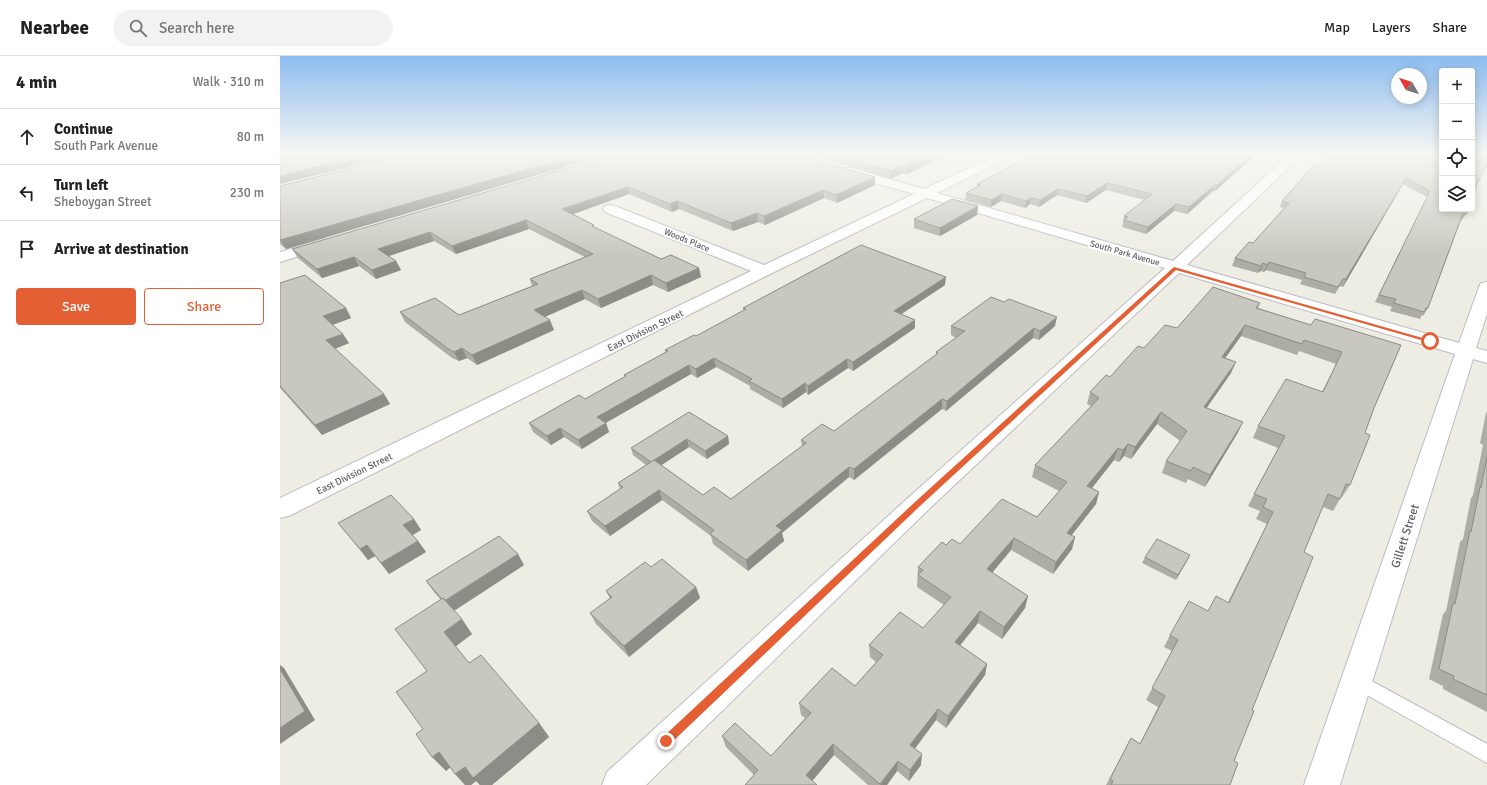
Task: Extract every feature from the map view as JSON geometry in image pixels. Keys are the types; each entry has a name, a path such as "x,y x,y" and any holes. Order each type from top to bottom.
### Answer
{"street":[{"name":"South Park Avenue","path":"899,187 1477,354"},
{"name":"East Division Street","path":"282,506 764,271 941,187"},
{"path":"620,785 918,504 1262,187"},
{"name":"Woods Place","path":"610,209 764,271"},
{"path":"280,257 333,241"},
{"name":"Gillett Street","path":"1322,785 1357,681 1477,354 1487,287"}],"lane":[{"path":"1357,681 1487,754"}],"building":[{"path":"280,187 466,187 280,240"},
{"path":"503,187 628,187 562,209 594,225 592,226 661,259 671,255 699,268 666,283 651,275 598,299 582,290 534,310 550,320 472,355 462,348 454,352 447,348 400,312 435,298 459,315 538,284 530,279 593,254 526,220 452,246 430,232 378,249 396,261 372,270 354,257 317,269 292,249"},
{"path":"628,187 853,187 836,195 823,190 764,216 757,213 731,223 677,201 670,204"},
{"path":"976,187 1101,187 1087,196 1058,189 1040,200 1031,198 1026,201 1002,194 991,200 966,193"},
{"path":"1123,187 1212,187 1189,207 1176,204 1148,227 1124,220 1128,217 1124,216 1152,194"},
{"path":"1294,187 1401,187 1346,279 1343,279 1338,287 1304,277 1306,273 1269,262 1267,265 1263,263 1261,266 1235,258 1249,242 1253,243 1289,203 1282,201"},
{"path":"1423,187 1439,187 1439,212 1467,212 1466,214 1463,213 1428,308 1426,308 1424,312 1394,303 1396,299 1379,295 1430,191"},
{"path":"952,199 978,206 940,228 914,219"},
{"path":"861,245 946,277 894,311 915,320 853,362 847,359 808,386 805,383 782,399 749,381 752,379 714,358 696,369 689,365 597,417 606,423 578,440 560,428 547,436 529,423 579,395 585,399 626,376 624,375 668,351 665,350 694,335 696,336 746,309 743,308"},
{"path":"305,275 346,308 323,316 343,334 326,340 384,394 315,425 280,386 280,283"},
{"path":"1213,287 1260,303 1256,308 1311,325 1315,319 1401,345 1374,408 1365,433 1370,435 1350,485 1346,484 1340,499 1328,494 1304,552 1313,557 1252,710 1254,711 1234,761 1238,763 1230,785 1111,785 1113,781 1110,779 1131,738 1140,744 1165,696 1152,688 1178,640 1170,635 1189,601 1208,611 1216,596 1229,603 1273,512 1263,507 1267,499 1254,494 1285,436 1258,426 1286,379 1323,392 1342,352 1304,340 1302,344 1245,325 1222,357 1236,362 1204,407 1243,422 1210,475 1193,467 1191,471 1166,461 1187,431 1161,412 1135,447 1128,444 1123,450 1118,448 1087,486 1099,492 1067,533 1075,537 1056,562 1014,538 987,569 1028,596 1004,627 980,611 955,642 987,664 948,716 938,709 910,745 922,754 910,770 898,761 880,784 833,744 806,775 817,785 745,785 758,770 722,736 735,723 771,756 811,713 799,703 832,668 855,686 883,655 869,645 900,612 923,628 951,597 918,575 923,570 918,567 942,542 946,545 952,539 960,544 1002,499 1037,517 1067,482 1035,465 1099,398 1090,392 1106,375 1110,377 1138,346 1144,348 1165,325 1177,328"},
{"path":"991,297 1004,302 1009,299 1057,317 1040,331 1034,328 947,401 942,399 854,469 849,467 776,526 782,530 746,560 710,534 714,530 659,490 605,526 587,511 623,487 618,483 654,460 703,495 714,487 731,499 806,443 801,440 822,424 834,431 938,353 936,352 965,331 951,326"},
{"path":"689,412 728,436 705,451 687,439 651,462 631,448"},
{"path":"1487,457 1487,695 1453,679 1454,676 1439,669 1453,603 1455,604"},
{"path":"391,495 414,519 403,525 418,541 381,563 367,545 360,549 338,523"},
{"path":"499,536 518,554 446,600 443,598 442,599 426,581"},
{"path":"1157,539 1190,555 1178,575 1145,557"},
{"path":"662,559 696,587 624,646 590,613 612,597 606,591 645,562 651,567"},
{"path":"443,598 462,619 444,632 469,663 481,655 539,723 473,778 465,767 455,774 439,752 432,757 416,734 423,729 396,692 427,671 395,629"},
{"path":"280,669 305,711 280,728"}],"route":[{"path":"666,741 918,504 1175,268 1430,341"}]}
